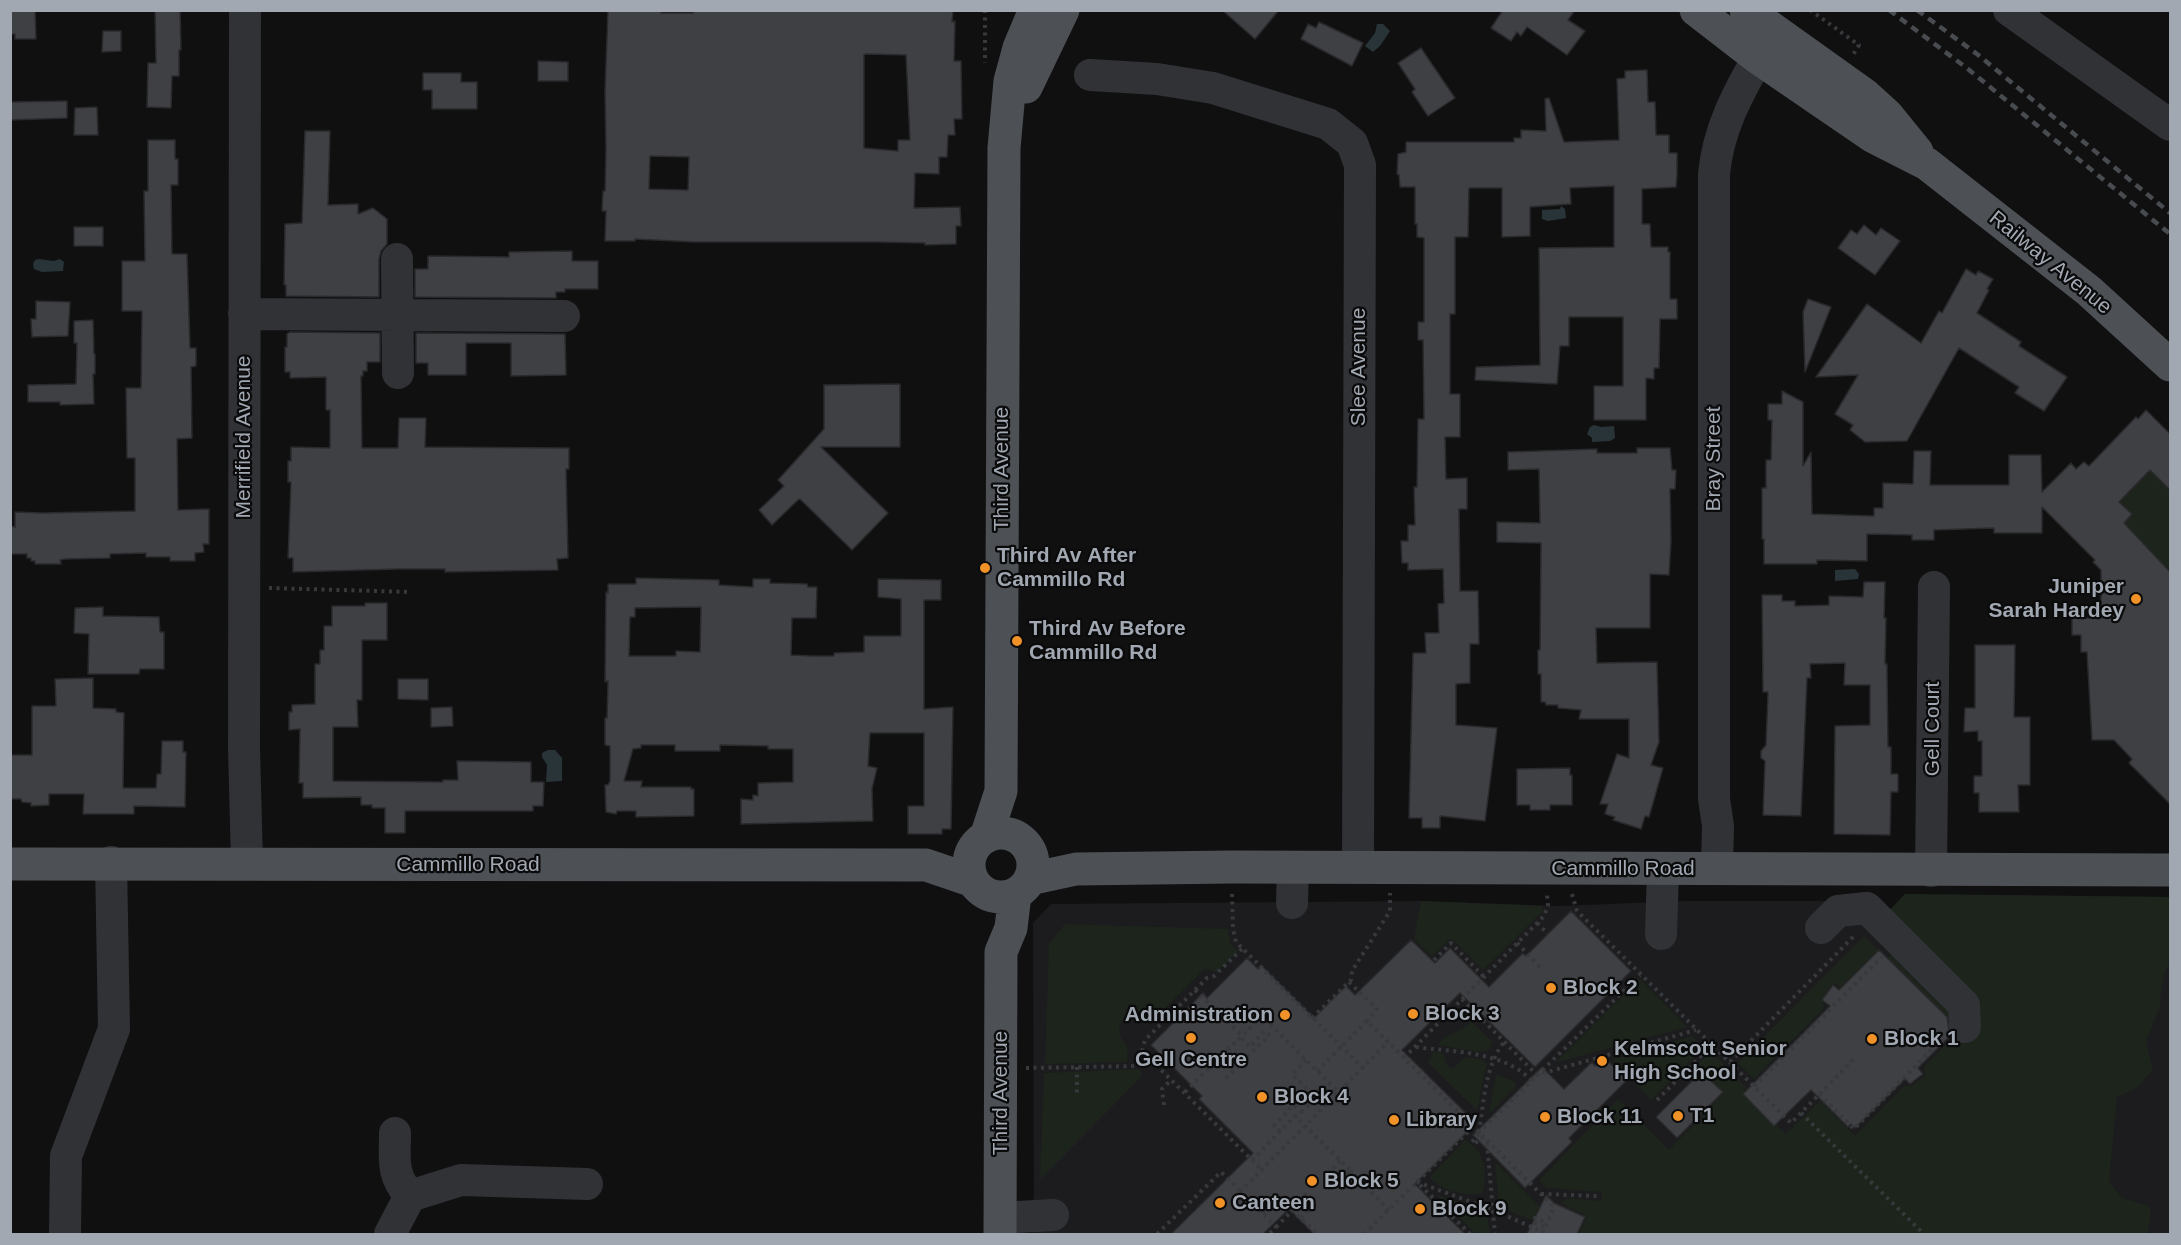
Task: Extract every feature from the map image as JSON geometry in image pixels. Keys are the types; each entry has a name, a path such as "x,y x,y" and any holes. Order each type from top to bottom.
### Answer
{"main road":[{"name":"Third Avenue","path":"1000,1226 1001,952 1011,928 1024,866 1001,790 1004,148 1010,81 1019,48 1035,10"},
{"name":"Third Avenue","path":"1004,148 1024,91 1063,10"},
{"name":"Railway Avenue","path":"1696,10 1758,58 1872,136 1927,164 2088,291 2170,365"},
{"name":"Railway Avenue","path":"1746,10 1865,95 1887,115 1927,164"},
{"name":"Third Avenue","path":"980,843 1001,790"},
{"path":"1003,833 1024,866 999,897 990,896 976,886 969,865 980,843 1003,833"},
{"name":"Cammillo Road","path":"10,864 111,862 399,866 926,865 980,843"},
{"name":"Cammillo Road","path":"926,865 976,886"},
{"name":"Cammillo Road","path":"1024,866 1076,869 1293,867 1572,870 2170,870"},
{"name":"Third Avenue","path":"976,886 1001,952"}],"street":[{"name":"Merrifield Avenue","path":"245,10 244,748 247,864"},
{"path":"2009,10 2170,125"},
{"name":"Bray Street","path":"1716,869 1718,826 1714,799 1714,174 1716,150 1729,115 1758,58"},
{"name":"Slee Avenue","path":"1090,75 1156,79 1213,88 1328,124 1353,143 1360,165 1359,868"},
{"path":"397,259 398,373"},
{"path":"244,314 564,316"},
{"name":"Gell Court","path":"1931,871 1934,587"},
{"path":"65,1234 66,1156 114,1029 111,862"},
{"path":"1292,903 1293,867"},
{"path":"1661,934 1663,869"},
{"path":"1821,928 1838,911 1867,908 1964,1005 1955,1031"},
{"path":"395,1133 396,1172 400,1184 410,1196"},
{"path":"390,1234 410,1196 460,1180 587,1184"},
{"path":"1000,1226 1053,1215"}],"path":[{"path":"244,588 411,592"},
{"path":"1232,867 1234,938 1242,949 1363,1068"},
{"path":"1312,1018 1349,982 1352,971 1390,911 1390,868"},
{"path":"1572,870 1573,901 1577,911 1791,1123 1854,1059"},
{"path":"1404,1058 1537,923 1547,911 1547,892"},
{"path":"1537,923 1548,934"},
{"path":"1730,1062 1862,929"},
{"path":"1434,960 1451,943 1484,976"},
{"path":"1517,944 1541,968"},
{"path":"1001,1068 1138,1066 1145,1040 1207,978 1214,976 1242,949"},
{"path":"1754,1086 1886,953"},
{"path":"1543,1230 1552,1208 1482,1137 1474,1144 1472,1142 1640,975"},
{"path":"1317,1071 1377,1009 1349,982"},
{"path":"1195,990 1250,1047 1265,1031 1269,1035 1226,1078"},
{"path":"1461,999 1537,1075"},
{"path":"1185,1092 1262,1016 1338,1092"},
{"path":"1367,1021 1554,1207 1543,1230"},
{"path":"1537,1075 1696,1030"},
{"path":"1819,1094 1854,1129 1955,1031"},
{"path":"1240,1192 1388,1042"},
{"path":"1479,1133 1493,1059 1504,1042"},
{"path":"1657,1100 1712,1045"},
{"path":"1415,1047 1484,1056 1524,1072 1532,1081"},
{"path":"1142,1051 1262,1170"},
{"path":"1306,1060 1292,1074 1325,1106"},
{"path":"1077,1067 1077,1094"},
{"path":"1164,1105 1162,1089 1171,1080"},
{"path":"1252,1160 1316,1097"},
{"path":"1280,1131 1274,1126 1294,1106 1301,1112"},
{"path":"1801,1113 1924,1234"},
{"path":"1296,1118 1340,1160 1351,1171 1338,1184 1328,1174 1340,1160"},
{"path":"1304,1127 1389,1210"},
{"path":"1364,1234 1473,1127"},
{"path":"1487,1141 1495,1234"},
{"path":"1157,1234 1221,1172 1276,1227"},
{"path":"1417,1182 1493,1210 1548,1234"},
{"path":"1417,1182 1470,1234"},
{"path":"1540,1194 1599,1196"},
{"path":"1305,1195 1314,1205 1301,1218 1291,1209 1305,1195"},
{"path":"1263,1214 1280,1197 1317,1234"},
{"path":"1269,1234 1293,1210"},
{"path":"1535,1218 1543,1230"}],"shaded area":[{"path":"1377,24 1383,24 1390,31 1373,52 1365,46 1375,33"},
{"path":"1561,206 1565,209 1566,218 1548,221 1542,219 1542,210 1560,209"},
{"path":"60,259 64,262 63,271 42,272 34,269 35,260 54,261"},
{"path":"1594,425 1614,426 1615,438 1610,441 1592,442 1592,438 1587,434 1590,427"},
{"path":"2158,463 2170,490 2170,568 2158,580 2151,551 2129,532 2131,530 2124,523 2132,514 2117,500"},
{"path":"1855,569 1859,574 1858,579 1835,581 1835,570"},
{"path":"555,750 562,758 562,781 546,782 547,765 542,753"},
{"name":"Kelmscott Senior High School","path":"1905,894 2170,897 2170,1234 1034,1234 1033,923 1051,904 1421,901 1559,906 1685,901 1869,901 1884,916"},
{"path":"1905,894 2170,897 2170,963 2165,971 2160,1007 2146,1041 2153,1069 2138,1087 2117,1097 2109,1181 2122,1198 2146,1205 2151,1211 2148,1234 1579,1234 1587,1216 1561,1203 1567,1198 1601,1201 1602,1192 1547,1188 1539,1180 1618,1099 1669,1150 1724,1093 1696,1066 1711,1051 1747,1088 1743,1092 1786,1134 1820,1101 1855,1136 1904,1086 1911,1086 1925,1076 1924,1067 1960,1030 1888,958 1891,954 1863,926 1859,916 1972,1030 1884,916"},
{"path":"1421,901 1543,906 1542,912 1483,970 1451,938 1432,956 1414,939"},
{"path":"1065,924 1228,929 1230,943 1238,951 1217,972 1204,969 1153,1020 1139,1011 1130,1014 1121,1022 1119,1030 1127,1047 1127,1062 1045,1064 1049,944"},
{"path":"1864,936 1878,950 1840,987 1833,983 1821,1000 1825,1007 1754,1079 1738,1063"},
{"path":"1640,979 1687,1027 1555,1063"},
{"path":"1471,1021 1493,1042 1488,1050 1478,1052 1438,1045 1446,1037"},
{"path":"1692,1036 1704,1048 1651,1100 1612,1060"},
{"path":"1433,1051 1443,1053 1447,1065 1452,1068 1465,1057 1487,1063 1477,1110 1428,1063"},
{"path":"1137,1069 1141,1071 1140,1078 1040,1180 1044,1073"},
{"path":"1496,1074 1516,1082 1515,1088 1489,1114"},
{"path":"1465,1140 1477,1149 1481,1156 1485,1172 1482,1194 1446,1189 1430,1177"},
{"path":"1495,1162 1538,1205 1542,1211 1535,1221 1499,1207"},
{"path":"1436,1194 1482,1211 1487,1215 1490,1234 1476,1234"}],"building":[{"path":"10,10 35,10 36,39 15,39 15,34 10,34"},
{"path":"155,10 180,10 179,76 172,76 171,108 147,107 148,63 156,63"},
{"path":"608,10 661,10 661,13 693,13 694,10 953,10 954,61 961,61 962,119 954,119 955,135 948,135 947,157 939,157 939,174 915,173 914,208 960,207 961,226 956,226 956,244 694,242 635,239 635,241 605,241 606,211 602,211 603,191 605,191","holes":["864,55 906,55 910,140 898,140 898,151 864,148","650,156 689,157 688,190 649,189"]},
{"path":"1222,10 1279,10 1255,39"},
{"path":"1503,10 1575,10 1568,20 1585,31 1567,55 1527,27 1521,36 1517,32 1511,41 1491,28"},
{"path":"1319,22 1363,43 1352,66 1301,39 1308,24 1316,28"},
{"path":"103,31 121,31 121,51 102,52"},
{"path":"1421,48 1455,98 1428,116 1412,92 1415,89 1398,63"},
{"path":"538,61 568,62 568,81 538,81"},
{"path":"1647,70 1648,102 1655,102 1656,135 1669,135 1669,153 1677,153 1677,175 1676,187 1642,189 1642,224 1650,224 1651,247 1668,247 1668,252 1670,252 1670,299 1677,299 1677,319 1660,319 1659,368 1654,368 1654,379 1646,378 1646,420 1594,420 1594,386 1623,386 1623,317 1569,317 1569,346 1560,346 1557,384 1475,380 1476,367 1540,365 1539,248 1614,247 1614,186 1570,188 1571,204 1530,207 1530,236 1502,237 1502,188 1469,188 1468,237 1455,237 1455,314 1450,314 1450,394 1460,394 1460,437 1445,437 1446,479 1467,478 1467,509 1459,509 1460,591 1478,591 1479,644 1470,644 1470,683 1456,684 1456,725 1497,728 1485,821 1440,816 1440,828 1422,828 1422,818 1409,818 1413,653 1426,653 1425,633 1439,633 1438,604 1444,603 1443,569 1408,570 1408,563 1402,563 1401,541 1408,541 1408,525 1415,525 1414,487 1417,487 1418,419 1424,419 1423,340 1418,340 1418,322 1424,322 1424,238 1417,237 1415,187 1400,187 1397,174 1398,154 1406,152 1406,142 1514,142 1514,138 1521,138 1521,130 1546,131 1545,99 1549,98 1564,142 1619,140 1617,79 1625,78 1625,71"},
{"path":"423,73 461,73 461,82 477,82 477,109 432,109 432,90 423,90"},
{"path":"67,101 67,118 10,120 10,102"},
{"path":"97,107 98,135 74,135 75,108"},
{"path":"305,131 330,131 328,205 358,204 358,214 373,208 387,219 387,244 381,251 379,259 379,297 286,296 286,285 284,285 285,224 302,223"},
{"path":"148,140 175,140 175,159 178,159 178,185 171,185 172,254 187,254 190,348 196,348 196,366 191,367 192,438 177,439 178,510 209,509 209,544 203,544 204,552 195,553 195,561 170,561 170,557 146,557 146,553 110,554 110,558 65,559 60,560 61,564 35,564 31,558 27,558 27,554 10,554 10,526 15,527 15,512 135,511 135,458 127,458 126,388 141,388 142,311 122,311 122,261 145,261 144,191 148,191"},
{"path":"1864,225 1876,235 1881,228 1900,241 1875,275 1838,248 1851,230 1857,234"},
{"path":"74,227 103,227 103,246 74,246"},
{"path":"572,251 572,261 598,261 598,289 565,289 565,292 556,292 556,298 415,297 415,269 428,269 428,256 509,257 509,252"},
{"path":"1966,269 1976,275 1978,271 1993,279 1977,313 2021,342 2019,346 2067,377 2044,411 2015,393 2019,387 1959,348 1907,441 1865,442 1850,430 1853,425 1835,414 1858,375 1816,377 1867,304 1921,343 1939,311 1942,313"},
{"path":"1808,299 1831,307 1805,372 1803,312"},
{"path":"36,301 70,302 68,336 32,337 31,319 36,319"},
{"path":"93,320 94,404 60,405 60,402 28,402 28,385 76,384 77,343 74,343 74,321"},
{"path":"290,332 380,333 380,362 367,362 367,371 363,371 363,376 361,376 362,448 398,448 399,418 426,418 425,447 569,448 569,469 566,469 568,558 557,559 558,570 445,572 445,569 398,569 293,572 293,558 288,558 291,482 288,482 288,461 291,461 291,447 330,448 330,410 326,410 326,377 290,378 290,372 285,372 285,347 287,347 287,334"},
{"path":"416,333 565,334 566,375 511,376 511,343 466,343 466,375 428,375 428,363 416,363"},
{"path":"900,384 900,447 821,447 888,513 852,550 799,499 772,525 759,510 784,486 778,480 824,429 824,385"},
{"path":"1782,391 1803,402 1803,466 1811,452 1812,514 1874,516 1874,508 1883,508 1883,483 1913,484 1914,451 1931,451 1930,485 2009,485 2009,455 2041,455 2042,492 2071,463 2076,469 2084,462 2089,466 2136,417 2138,419 2146,410 2170,434 2170,490 2150,470 2119,502 2132,514 2124,523 2170,572 2170,804 2129,763 2132,759 2114,740 2092,740 2087,652 2081,652 2081,635 2072,635 2072,618 2101,618 2101,570 2093,562 2095,560 2042,507 2042,533 1994,533 1994,528 1934,530 1934,540 1912,540 1912,535 1867,534 1867,561 1817,560 1817,564 1764,564 1762,488 1766,488 1766,460 1771,460 1772,420 1768,420 1768,404 1782,404"},
{"path":"1637,448 1670,448 1672,470 1676,470 1675,489 1670,489 1669,575 1650,574 1650,628 1596,628 1597,663 1657,662 1659,742 1651,765 1663,768 1649,817 1645,816 1641,829 1613,820 1615,817 1605,814 1608,804 1600,804 1617,754 1629,758 1629,719 1579,719 1581,710 1558,708 1558,705 1546,705 1545,702 1541,702 1538,650 1540,650 1541,543 1497,542 1497,522 1540,523 1539,469 1508,470 1508,452 1597,449 1597,453 1637,453"},
{"path":"636,578 719,580 719,585 753,587 753,579 770,579 770,583 807,584 808,587 817,587 816,618 792,618 791,655 834,656 834,653 864,652 864,636 901,636 901,599 878,597 878,579 941,580 941,600 924,600 924,709 953,707 951,829 942,829 942,834 908,834 908,806 924,806 924,733 870,733 868,766 877,768 872,789 873,821 741,824 741,799 753,800 753,795 758,796 758,783 793,782 793,749 768,749 768,746 720,745 720,751 675,751 675,745 641,745 641,748 633,749 624,781 642,781 641,787 691,787 694,789 694,816 636,817 636,811 617,811 616,814 606,812 605,785 608,785 610,781 610,746 605,745 608,681 605,682 606,592 608,593 608,584 636,584","holes":["701,607 700,652 676,651 676,656 629,656 630,617 635,617 635,608"]},
{"path":"1864,582 1885,582 1888,747 1891,747 1891,774 1898,774 1898,792 1891,792 1890,835 1834,834 1835,726 1870,725 1870,685 1844,685 1845,663 1810,664 1811,678 1807,678 1801,816 1763,815 1765,761 1761,758 1761,751 1766,745 1768,692 1763,692 1762,595 1782,595 1782,601 1795,601 1795,606 1829,605 1829,596 1863,597"},
{"path":"365,603 387,603 387,640 362,640 362,700 357,700 358,727 333,727 333,781 443,782 443,780 458,780 457,761 531,762 531,782 544,782 543,806 533,806 533,811 405,811 405,833 385,833 385,808 361,805 361,797 303,798 303,783 299,783 300,729 289,730 289,712 292,712 292,705 315,704 315,664 320,664 320,650 324,650 324,626 332,626 332,606 365,606"},
{"path":"103,607 103,616 159,617 160,632 164,632 164,669 140,669 139,674 88,674 89,634 74,633 75,608"},
{"path":"1975,645 2015,645 2014,717 2030,717 2030,785 2018,785 2019,812 1979,812 1979,793 1974,793 1974,776 1982,776 1982,741 1978,741 1978,731 1964,732 1965,708 1975,708"},
{"path":"93,678 93,708 116,709 116,712 124,713 123,788 156,788 157,774 161,774 162,741 183,741 183,752 186,752 185,807 134,806 134,814 83,814 84,794 49,794 49,805 31,806 31,803 22,802 21,799 10,799 10,755 32,755 32,706 56,706 55,679"},
{"path":"398,679 428,679 428,700 398,699"},
{"path":"452,707 453,726 431,727 431,708"},
{"path":"1570,768 1572,805 1550,805 1550,810 1530,810 1530,805 1517,805 1517,769"},
{"path":"1571,911 1631,971 1535,1067 1460,993 1402,1050 1476,1123 1415,1184 1465,1234 1314,1234 1289,1209 1263,1234 1171,1234 1253,1153 1199,1099 1202,1096 1151,1045 1203,993 1207,998 1247,958 1258,969 1261,965 1314,1018 1346,986 1355,995 1411,940 1435,963 1450,948 1489,987 1523,953 1526,956"},
{"name":"Block 1","path":"1879,950 1947,1017 1950,1036 1918,1068 1923,1074 1910,1084 1905,1079 1855,1128 1851,1124 1848,1127 1811,1090 1774,1126 1743,1094 1830,1006 1822,1000 1833,985 1839,990"},
{"name":"Block 11","path":"1604,1057 1627,1080 1569,1138 1572,1142 1525,1188 1473,1135 1542,1067 1564,1089 1592,1062 1595,1066"},
{"path":"1701,1072 1723,1092 1677,1138 1656,1117"},
{"path":"1546,1195 1554,1203 1585,1217 1577,1234 1527,1234"}],"railway":[{"path":"1889,10 1968,69 2170,234"},
{"path":"1917,10 1977,54 2170,213"}],"place":[{"name":"Third Av After Cammillo Rd","path":"985,568"},
{"name":"Juniper Sarah Hardey","path":"2136,599"},
{"name":"Third Av Before Cammillo Rd","path":"1017,641"},
{"name":"Block 2","path":"1551,988"},
{"name":"Block 3","path":"1413,1014"},
{"name":"Administration","path":"1285,1015"},
{"name":"Gell Centre","path":"1191,1038"},
{"name":"Block 1","path":"1872,1039"},
{"name":"Kelmscott Senior High School","path":"1602,1061"},
{"name":"Block 4","path":"1262,1097"},
{"name":"T1","path":"1678,1116"},
{"name":"Block 11","path":"1545,1117"},
{"name":"Library","path":"1394,1120"},
{"name":"Block 5","path":"1312,1181"},
{"name":"Canteen","path":"1220,1203"},
{"name":"Block 9","path":"1420,1209"}]}
